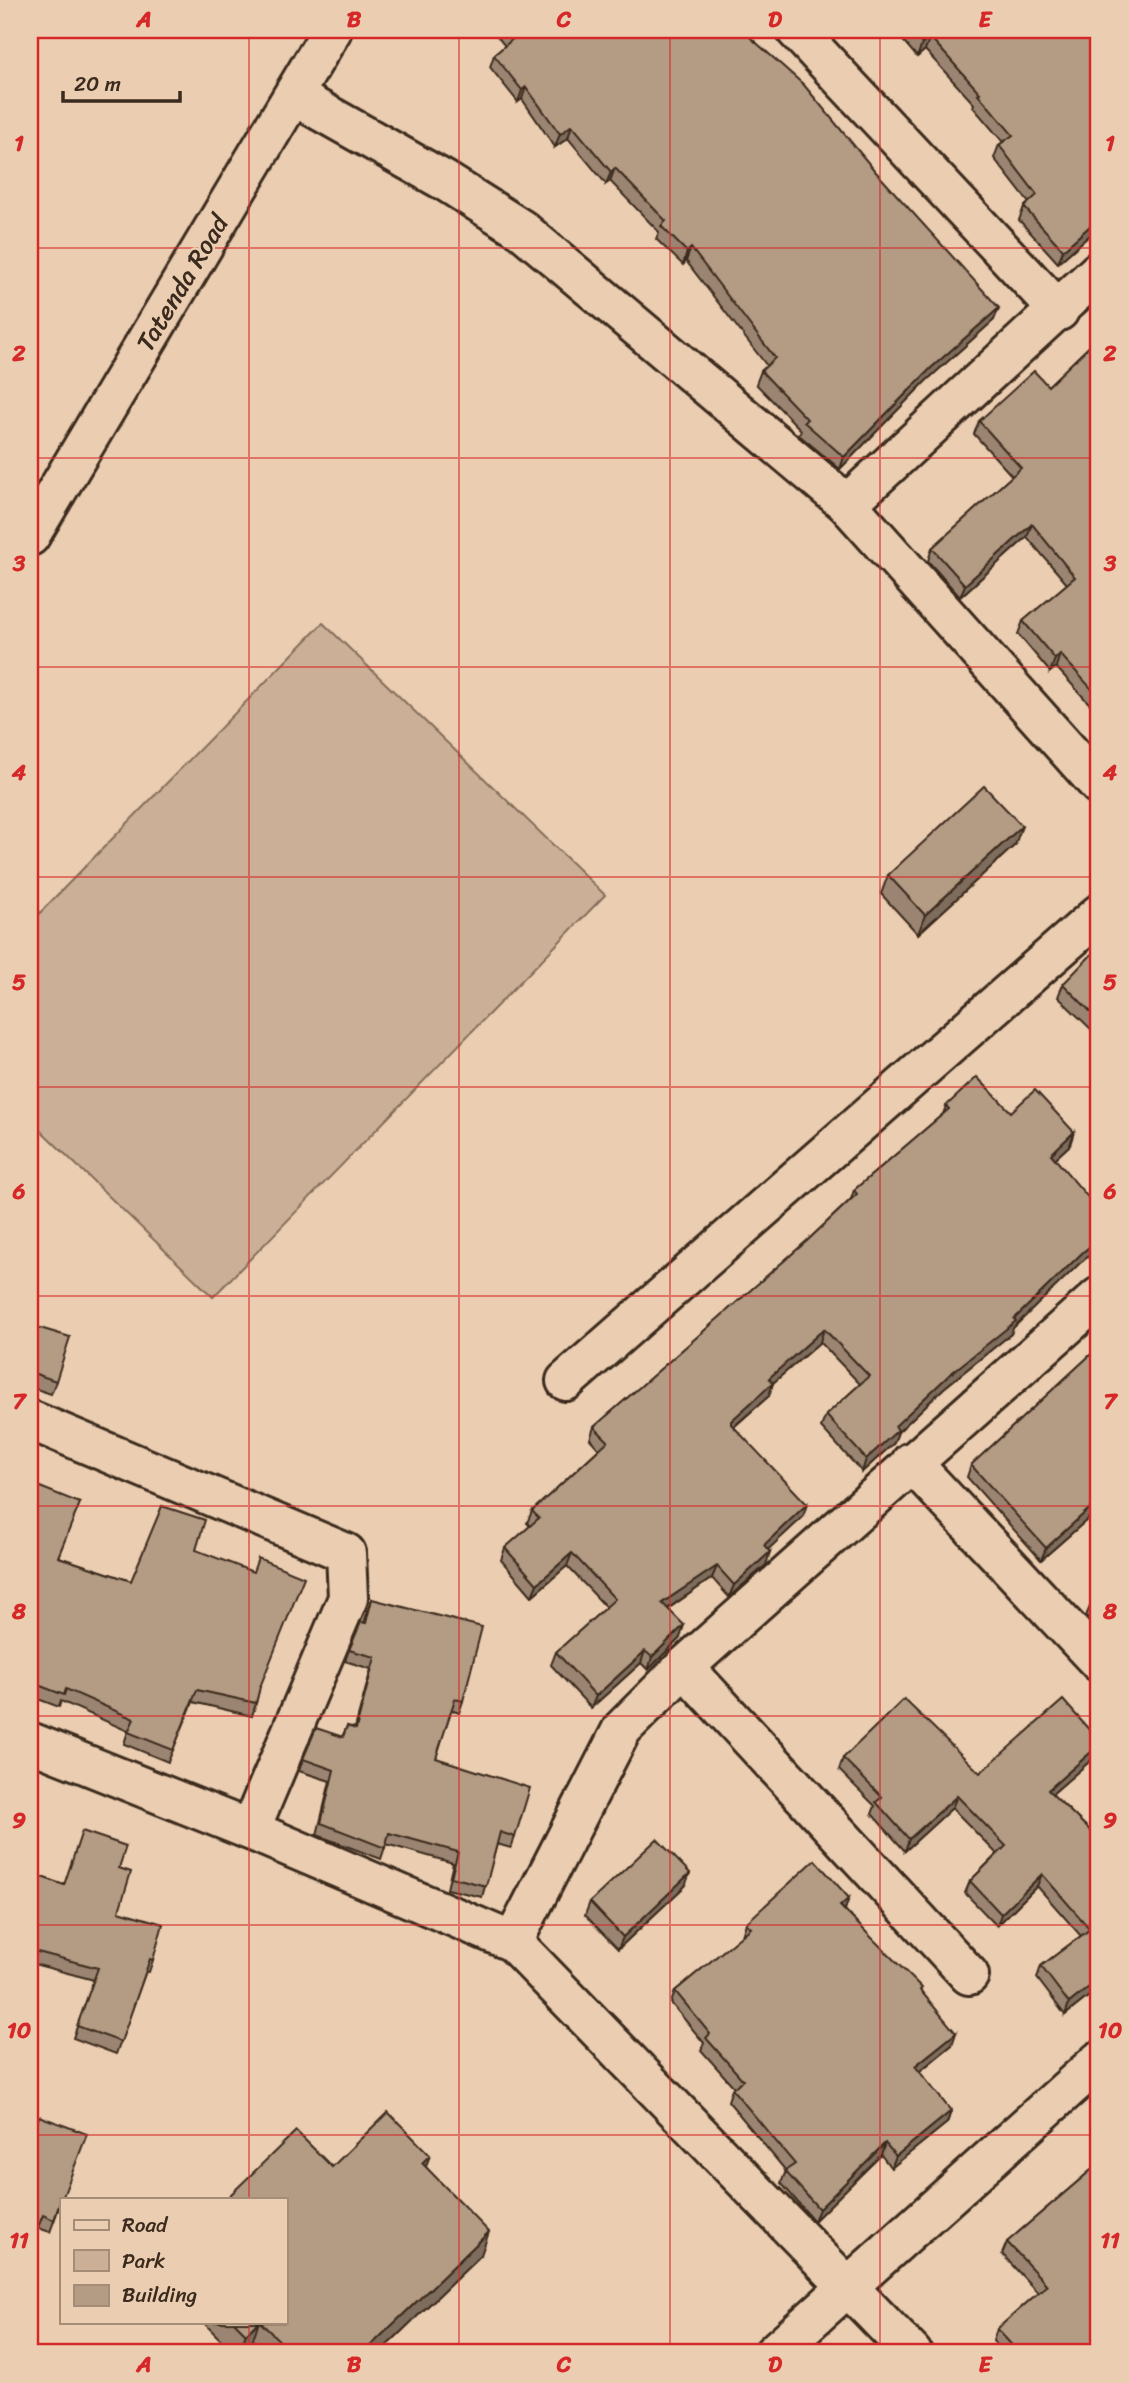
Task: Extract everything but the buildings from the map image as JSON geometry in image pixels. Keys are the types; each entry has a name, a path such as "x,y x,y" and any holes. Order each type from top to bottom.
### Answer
{"street":[{"name":"Tatenda Road","path":"30,536 332,30"},
{"path":"796,30 1059,311"},
{"path":"294,96 521,229 847,504 1099,785"},
{"path":"847,504 1059,311 1099,271"},
{"path":"566,1381 1099,914"},
{"path":"513,1942 622,1729 684,1667 1099,1297"},
{"path":"30,1420 346,1553 348,1598 250,1830"},
{"path":"911,1462 1099,1662"},
{"path":"684,1667 969,1975"},
{"path":"30,1742 250,1830 513,1942 912,2353"},
{"path":"774,2353 848,2286 1095,2075"}],"green space":[{"path":"323,623 605,895 213,1297 30,1120 30,923"}]}
